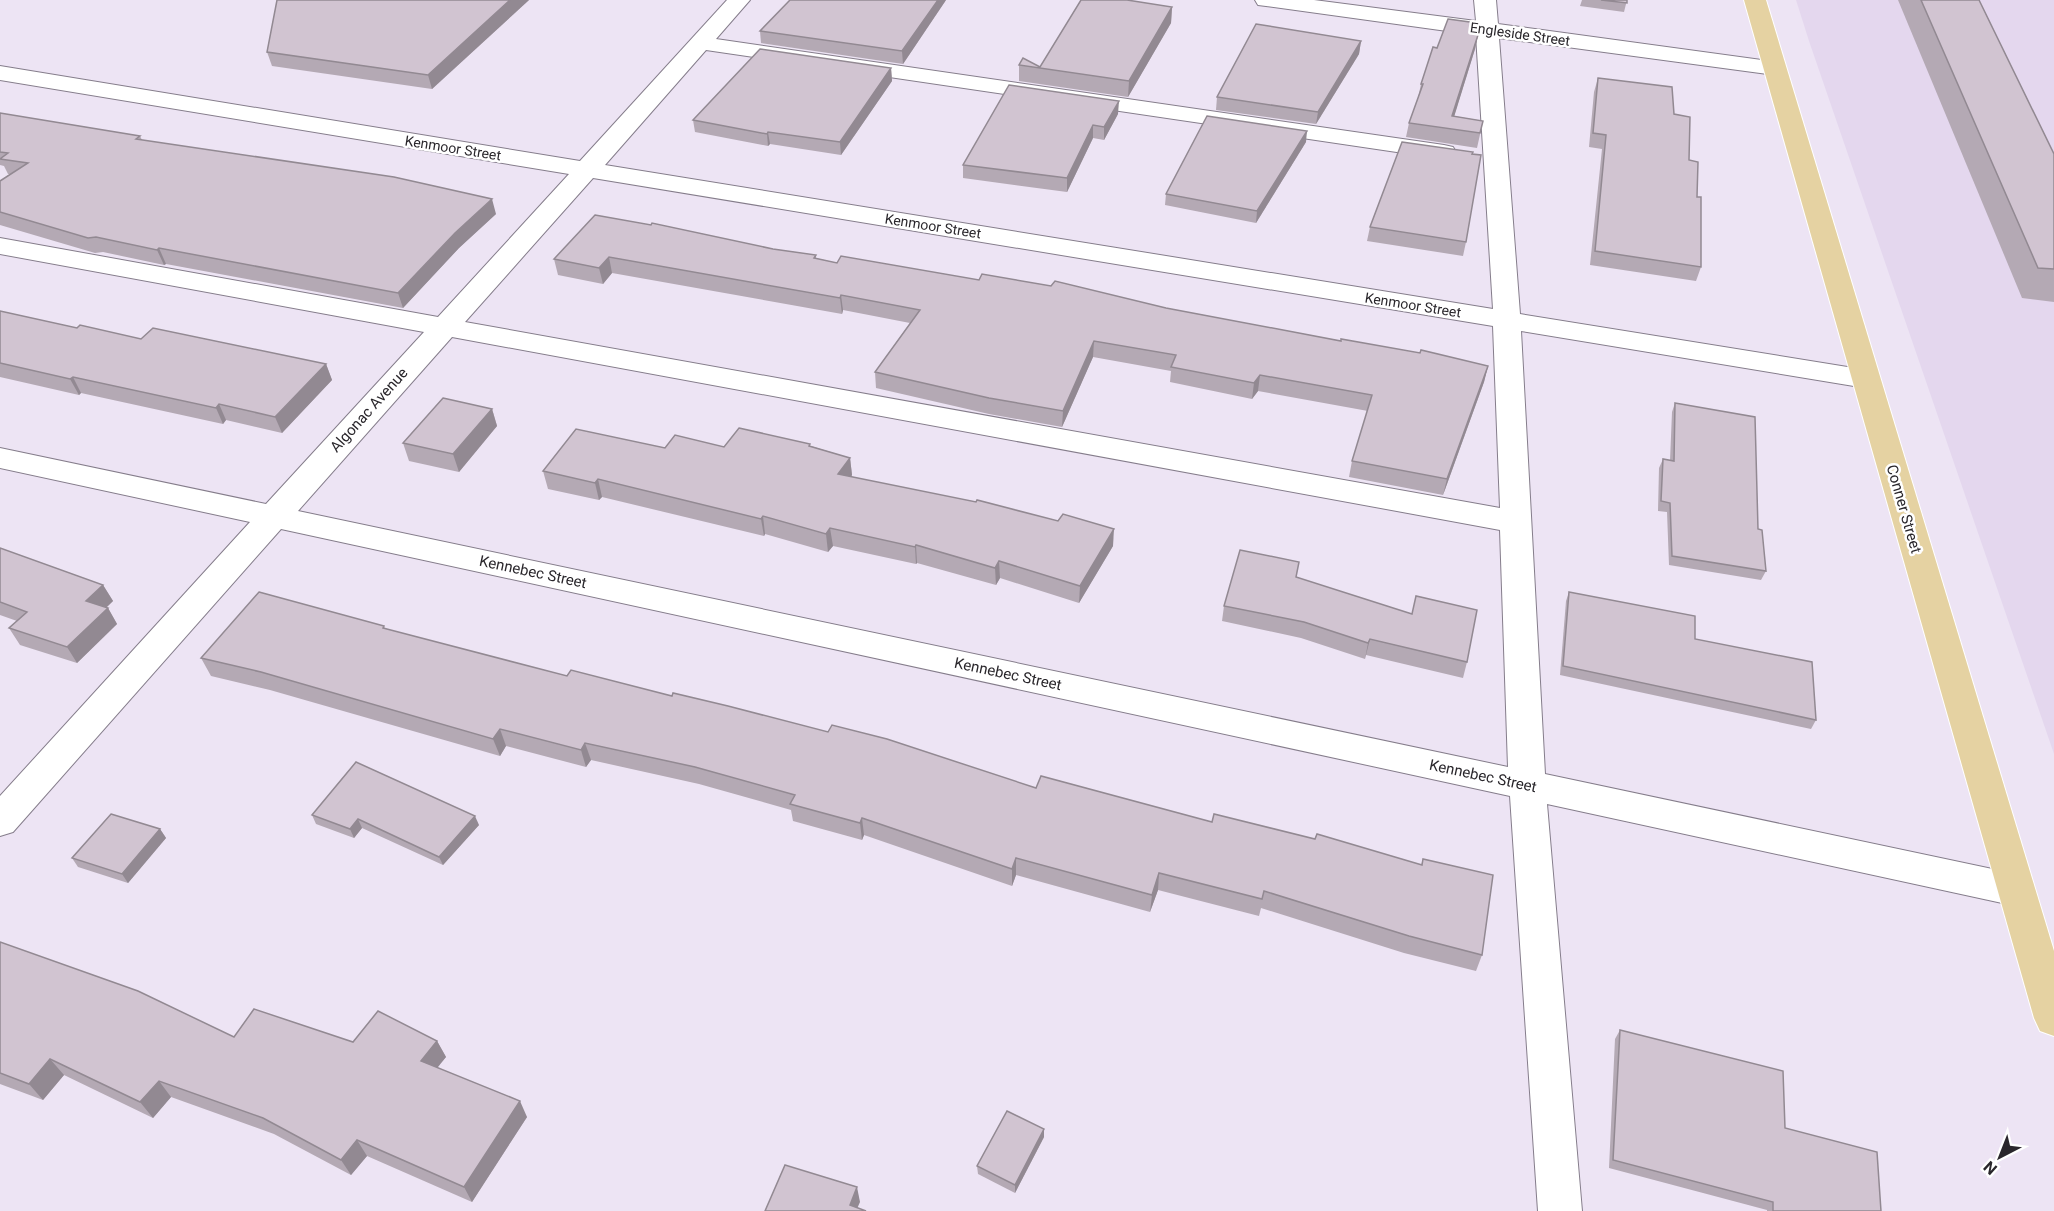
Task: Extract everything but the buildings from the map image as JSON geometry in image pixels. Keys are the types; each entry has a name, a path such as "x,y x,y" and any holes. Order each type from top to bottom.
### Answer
{"main road":[{"name":"Conner Street","path":"1755,0 2054,1018"}],"street":[{"name":"Algonac Avenue","path":"0,820 739,0"},
{"name":"Engleside Street","path":"1266,0 1486,15 1775,68"},
{"path":"1486,15 1477,157 1507,320 1527,785 1560,1211"},
{"path":"700,43 1477,157"},
{"name":"Kenmoor Street","path":"0,73 1866,379"},
{"path":"0,246 1516,522"},
{"name":"Kennebec Street","path":"0,458 2016,890"}],"shaded area":[{"path":"1796,0 2054,0 2054,754 1809,41"}]}
